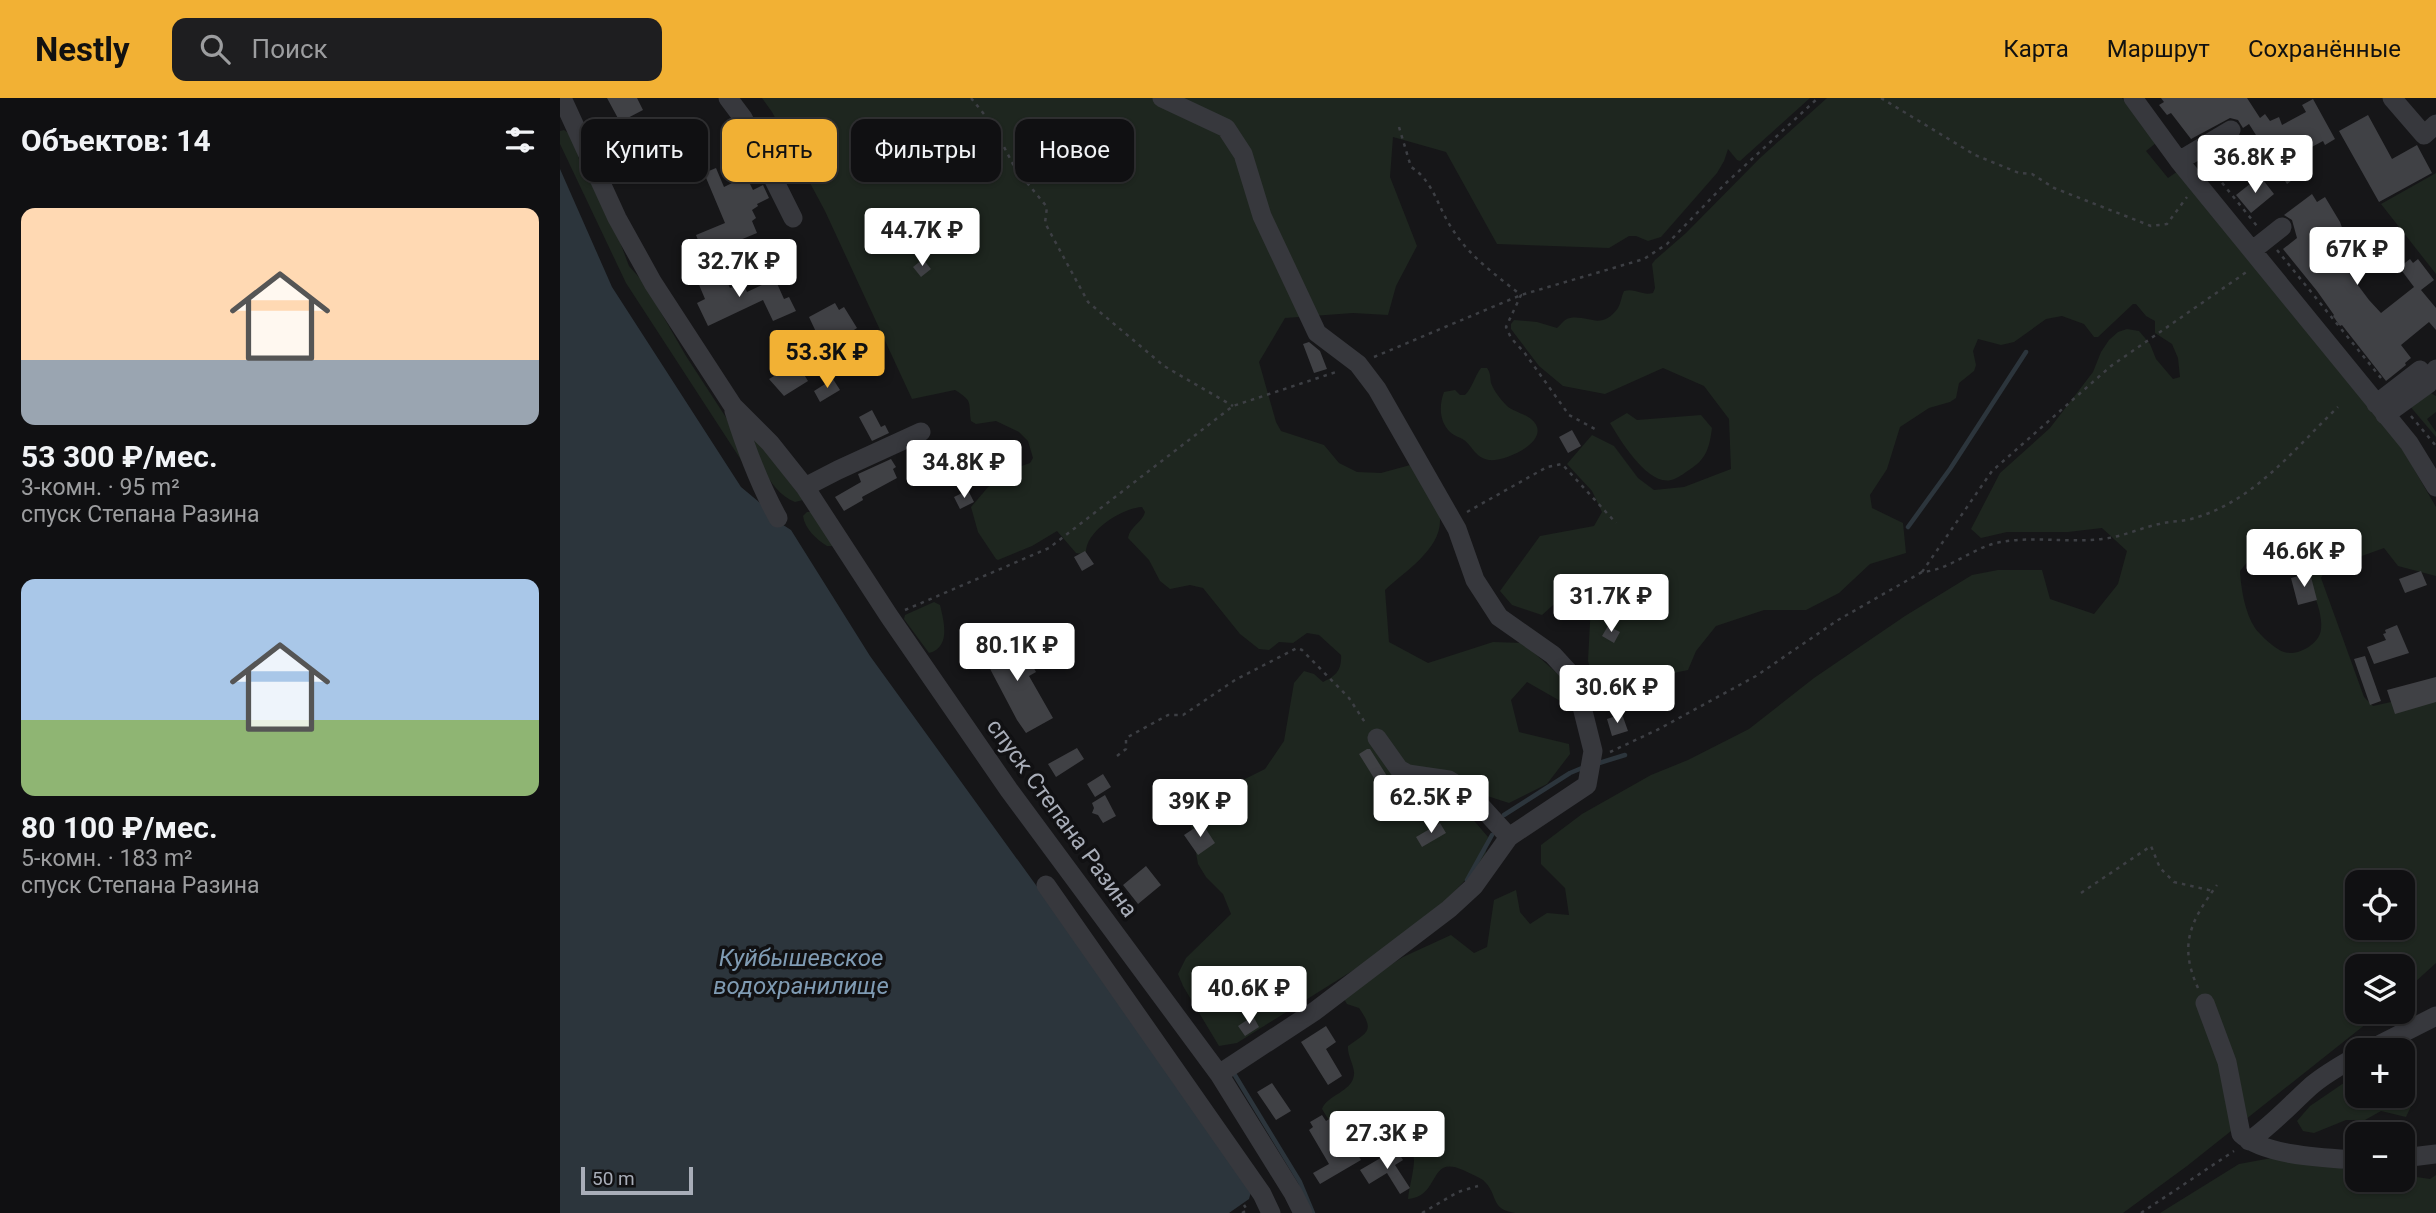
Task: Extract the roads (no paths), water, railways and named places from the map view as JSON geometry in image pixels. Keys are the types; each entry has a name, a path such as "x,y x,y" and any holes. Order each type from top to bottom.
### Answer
{"street":[{"name":"спуск Степана Разина","path":"562,98 617,218 653,283 733,406 770,443 805,487 889,616 1009,790 1219,1074 1303,1213"},
{"path":"728,98 743,118 793,218"},
{"path":"1162,98 1226,128 1243,154 1262,216 1317,333 1358,364 1377,389 1452,520 1475,580 1499,617 1553,655 1575,679 1592,755 1587,785 1508,837 1474,886 1449,909 1315,1011 1219,1074"},
{"path":"2133,98 2179,162 2198,183 2266,244 2389,404 2436,487"},
{"path":"2392,98 2424,135 2436,124"},
{"path":"2179,162 2231,130"},
{"path":"2389,404 2430,378"},
{"path":"733,406 749,459 778,519"},
{"path":"805,487 921,432"},
{"path":"1377,738 1399,769 1408,774 1449,780 1467,791 1508,837"},
{"path":"1046,885 1262,1194 1261,1209"},
{"path":"2205,1003 2227,1062 2241,1134 2249,1141 2276,1150 2345,1159"},
{"path":"2393,1038 2436,1016"},
{"path":"2249,1141 2266,1129 2312,1085 2345,1063"},
{"path":"2415,1157 2436,1154"}],"water":[{"name":"Куйбышевское водохранилище","path":"560,169 612,287 741,487 777,521 791,530 870,656 1101,975 1251,1192 1249,1199 1229,1213 560,1213"}],"waterway":[{"path":"1908,527 1950,469 2026,352"},
{"path":"1596,764 1625,755"},
{"path":"1504,815 1582,768"},
{"path":"1467,880 1492,835"},
{"path":"1233,1072 1300,1182 1313,1213"}]}
